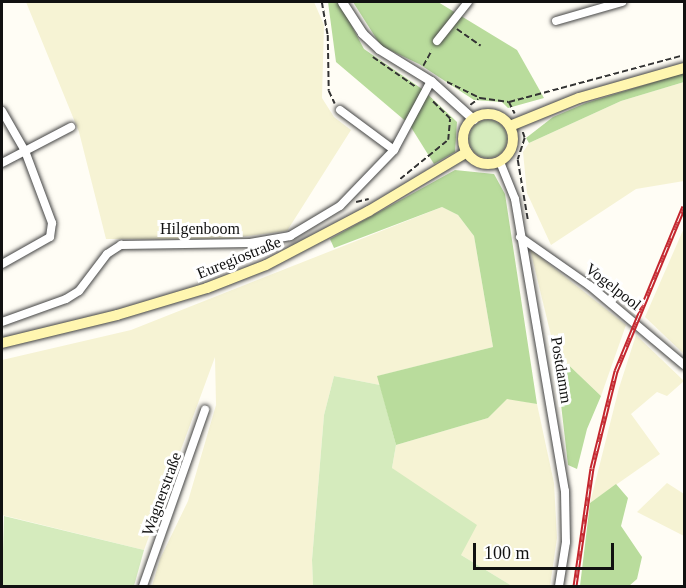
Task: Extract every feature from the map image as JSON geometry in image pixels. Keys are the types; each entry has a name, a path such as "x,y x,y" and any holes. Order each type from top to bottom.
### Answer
{"main road":[{"path":"514,124 511,150 500,162 478,162 466,152 463,138 474,119 497,116 514,124 579,98 684,68"},
{"name":"Euregiostraße","path":"2,343 117,315 207,288 266,265 360,216 466,152"}],"street":[{"path":"342,2 362,33 379,49 431,81 474,119"},
{"path":"437,41 468,2"},
{"path":"556,21 597,4 622,2"},
{"name":"Hilgenboom","path":"2,322 66,299 79,291 106,254 121,245 278,240 338,207 394,150 431,81"},
{"path":"340,110 394,150"},
{"path":"2,111 25,151 52,223 50,237 2,264"},
{"path":"2,163 71,127"},
{"name":"Postdamm","path":"500,162 515,199 520,237 536,308 565,491 566,542 559,586"},
{"name":"Vogelpool","path":"520,237 590,286 684,365"},
{"name":"Wagnerstraße","path":"142,586 205,410"}],"path":[{"path":"322,2 328,35 329,91 340,110"},
{"path":"449,24 481,46"},
{"path":"419,74 437,41"},
{"path":"480,98 508,102 684,55"},
{"path":"508,102 514,124 525,138 518,160 530,216 520,237"},
{"path":"398,182 448,140 450,119"},
{"path":"338,207 370,198"}],"shaded area":[{"path":"26,2 314,2 324,25 322,98 334,117 351,130 287,231 225,239 106,239 79,132"},
{"path":"684,82 684,181 636,189 551,245 527,193 523,152 529,143 621,101"},
{"path":"442,207 458,215 474,236 493,347 378,376 380,385 334,376 324,415 312,560 313,586 152,586 160,559 188,501 216,405 215,357 144,550 2,515 2,360 131,330"},
{"path":"684,228 684,354 645,317"},
{"path":"530,249 626,325 601,396 555,352"},
{"path":"636,335 684,381 667,396 657,392 631,414 660,454 590,503 619,388"},
{"path":"507,398 537,404 554,483 557,538 550,586 512,586 461,555 392,468 396,445 488,418"},
{"path":"667,483 684,494 684,536 637,512"}],"green space":[{"path":"328,2 339,2 364,49 422,89 457,122 455,152 434,164 409,124 336,62"},
{"path":"353,2 438,2 517,50 544,98 508,108 502,102 474,100 419,64 381,46"},
{"path":"684,73 684,82 621,101 529,143 526,138 553,117 586,103"},
{"path":"488,120 501,126 507,139 501,152 488,158 475,152 469,139 475,126"},
{"path":"455,170 494,174 505,194 537,404 507,399 488,418 396,445 377,376 493,347 474,236 458,215 442,207 334,248 330,239"},
{"path":"555,352 601,396 587,429 577,469 568,465"},
{"path":"334,376 380,385 396,445 392,468 477,525 461,555 512,586 313,586 312,560 324,415"},
{"path":"616,484 628,498 621,526 642,557 637,579 629,586 580,586 590,503"},
{"path":"4,516 144,550 134,586 2,586"}],"railway":[{"path":"575,586 592,468 616,371 684,206"}]}
